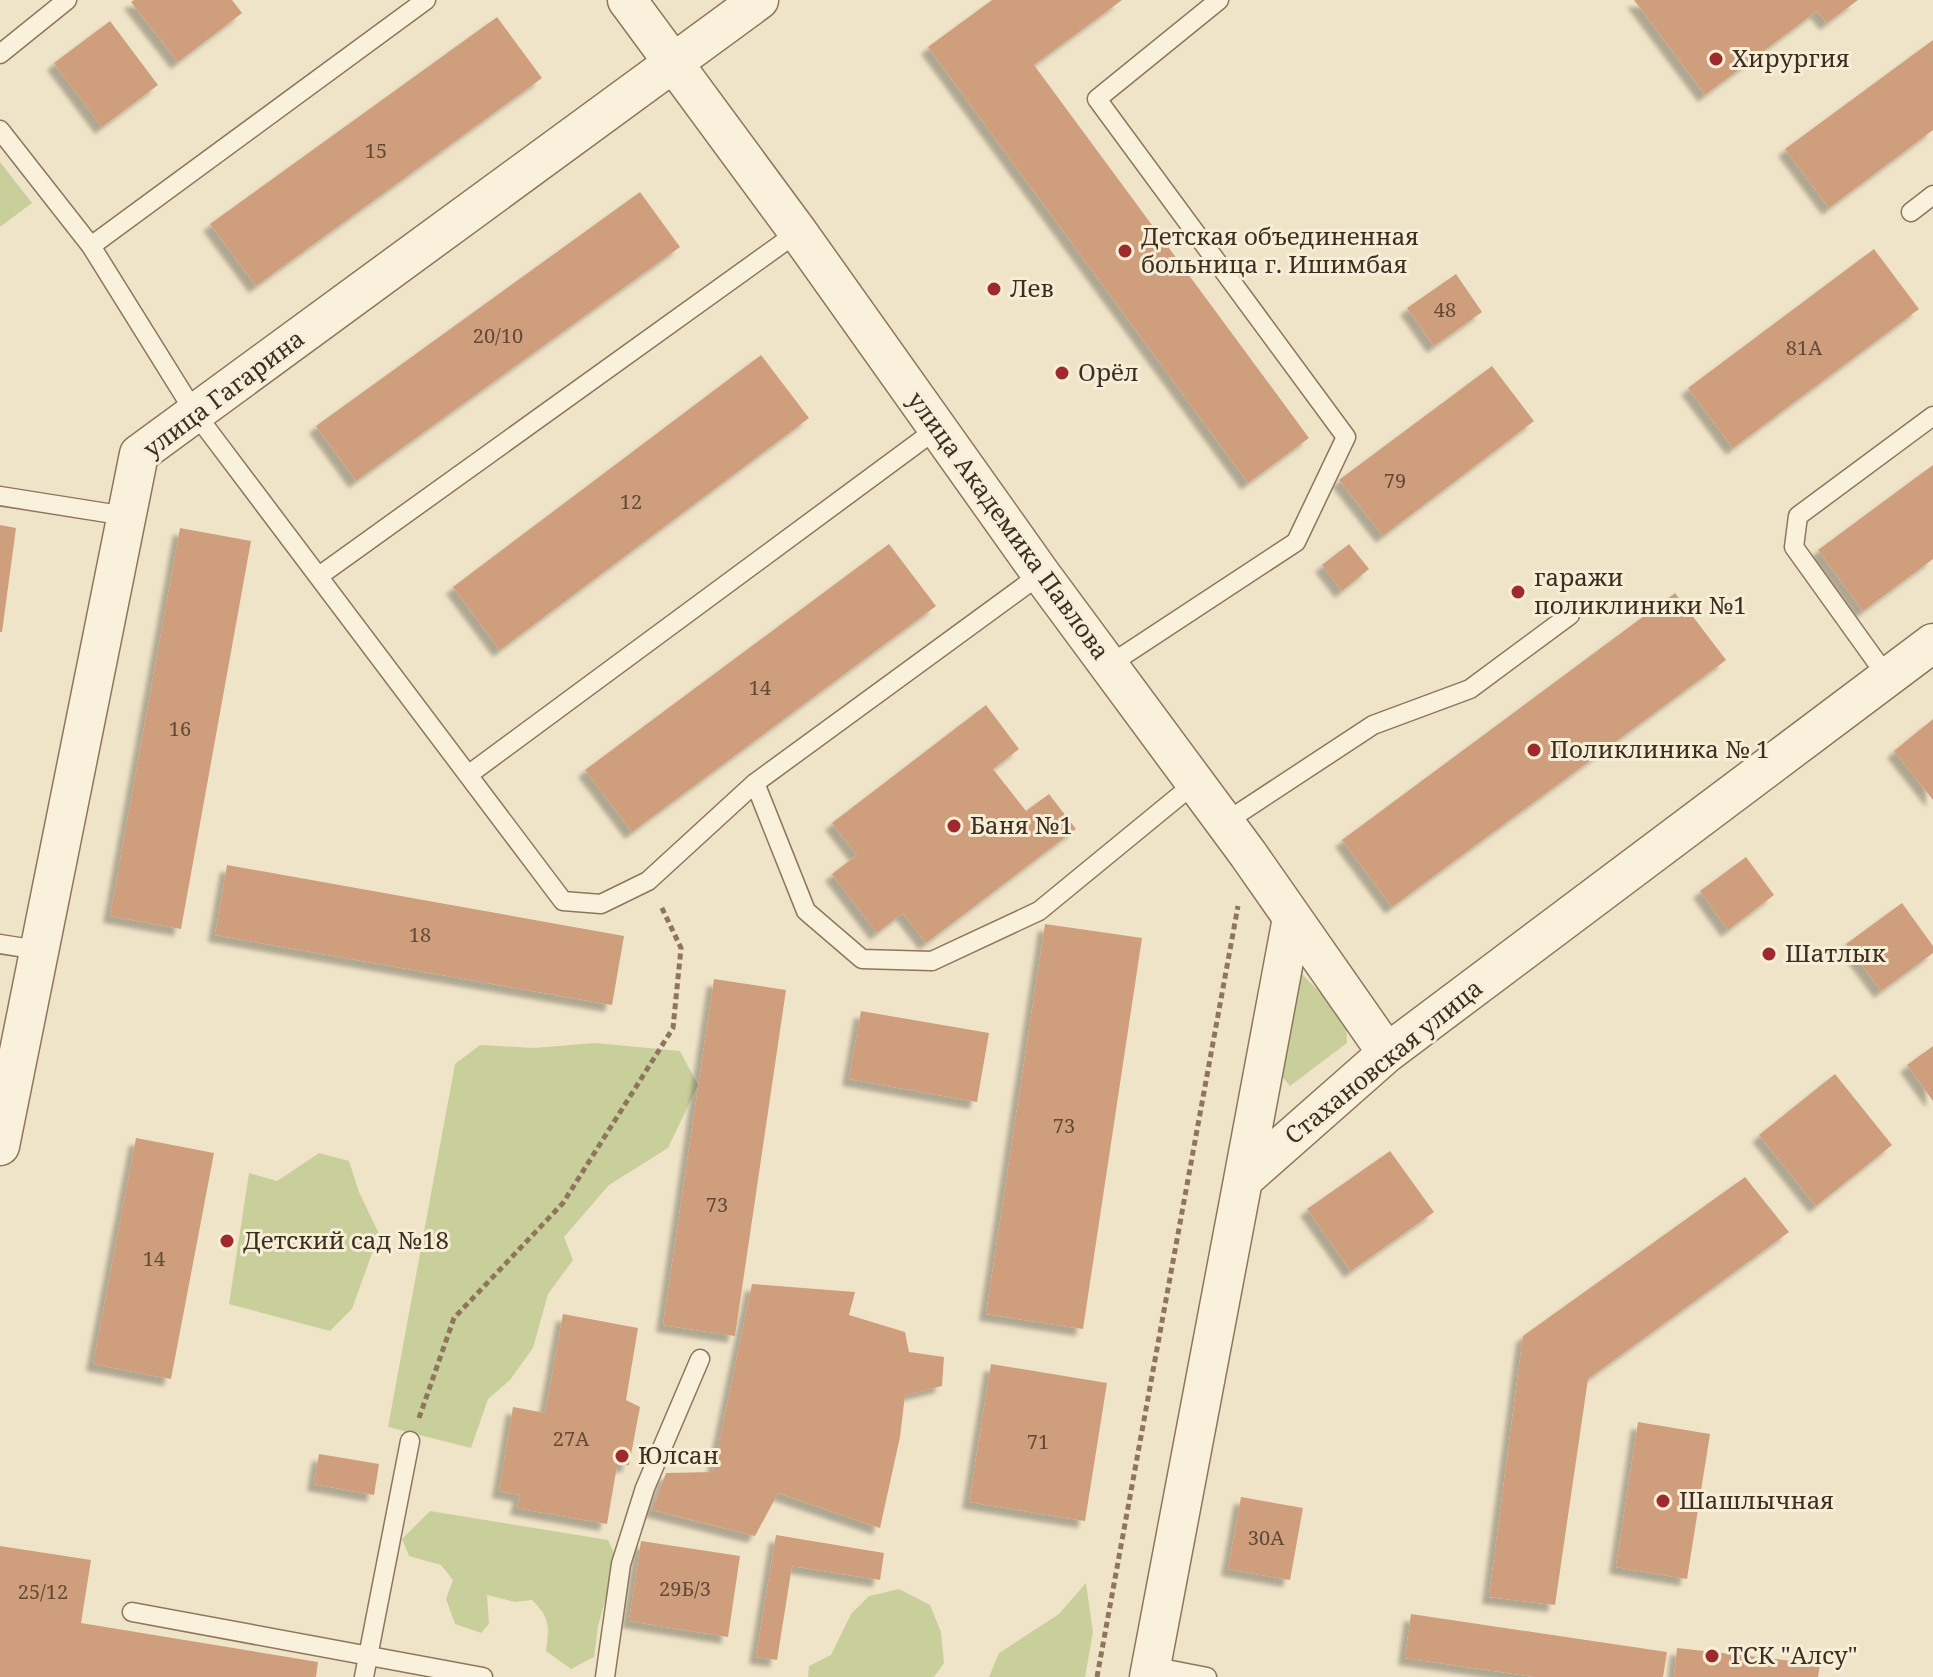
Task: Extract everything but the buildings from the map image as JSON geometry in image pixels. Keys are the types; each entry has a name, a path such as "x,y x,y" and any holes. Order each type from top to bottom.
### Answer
{"street":[{"name":"улица Академика Павлова","path":"627,0 798,232 1041,574 1248,854 1387,1053"},
{"name":"улица Гагарина","path":"0,1146 139,454 759,0"},
{"name":"Стахановская улица","path":"1243,1180 1387,1053 1933,643"},
{"path":"1150,1672 1292,918"}],"lane":[{"path":"0,54 67,0"},
{"path":"91,246 426,0"},
{"path":"1109,665 1296,542 1346,437 1097,99 1219,0"},
{"path":"0,130 91,246 195,413 563,901 601,904 648,881 755,783 1041,574"},
{"path":"1911,212 1933,195"},
{"path":"319,576 798,232"},
{"path":"1888,678 1794,547 1798,516 1933,416"},
{"path":"468,775 938,428"},
{"path":"0,496 126,516"},
{"path":"1224,823 1373,725 1470,689 1570,615"},
{"path":"755,783 806,911 862,959 932,961 1039,911 1195,783"},
{"path":"0,944 38,950"},
{"path":"605,1677 621,1564 645,1488 700,1359"},
{"path":"364,1677 410,1441"},
{"path":"132,1612 483,1677"},
{"path":"1150,1672 1207,1677"}],"path":[{"path":"1097,1677 1248,854"},
{"path":"410,1441 454,1318 563,1203 673,1028 681,948 648,881"}],"green space":[{"path":"0,162 32,203 0,227"},
{"path":"1302,974 1346,1019 1347,1043 1290,1086 1274,1067 1291,987"},
{"path":"595,1043 680,1051 698,1085 668,1148 609,1185 564,1237 573,1260 548,1294 533,1348 510,1380 488,1399 471,1448 388,1427 455,1064 480,1045 534,1048"},
{"path":"319,1153 349,1161 359,1192 379,1234 352,1309 330,1331 229,1304 249,1173 277,1181"},
{"path":"430,1511 608,1540 617,1559 598,1626 594,1657 571,1669 546,1651 547,1623 543,1612 532,1600 515,1602 487,1595 489,1624 481,1633 455,1624 446,1599 453,1580 441,1565 409,1556 402,1539"},
{"path":"1086,1583 1093,1632 1085,1677 989,1677 999,1653 1059,1614"},
{"path":"899,1589 930,1605 941,1632 944,1663 934,1677 808,1677 809,1666 831,1655 851,1614 869,1596"}],"place":[{"name":"Хирургия","path":"1716,59"},
{"name":"Детская объединенная больница г. Ишимбая","path":"1125,251"},
{"name":"Лев","path":"994,289"},
{"name":"Орёл","path":"1062,373"},
{"name":"гаражи поликлиники №1","path":"1518,592"},
{"name":"Поликлиника № 1","path":"1534,750"},
{"name":"Баня №1","path":"954,826"},
{"name":"Шатлык","path":"1769,954"},
{"name":"Детский сад №18","path":"227,1241"},
{"name":"Юлсан","path":"622,1456"},
{"name":"Шашлычная","path":"1663,1501"},
{"name":"ТСК \"Алсу\"","path":"1712,1656"}]}
